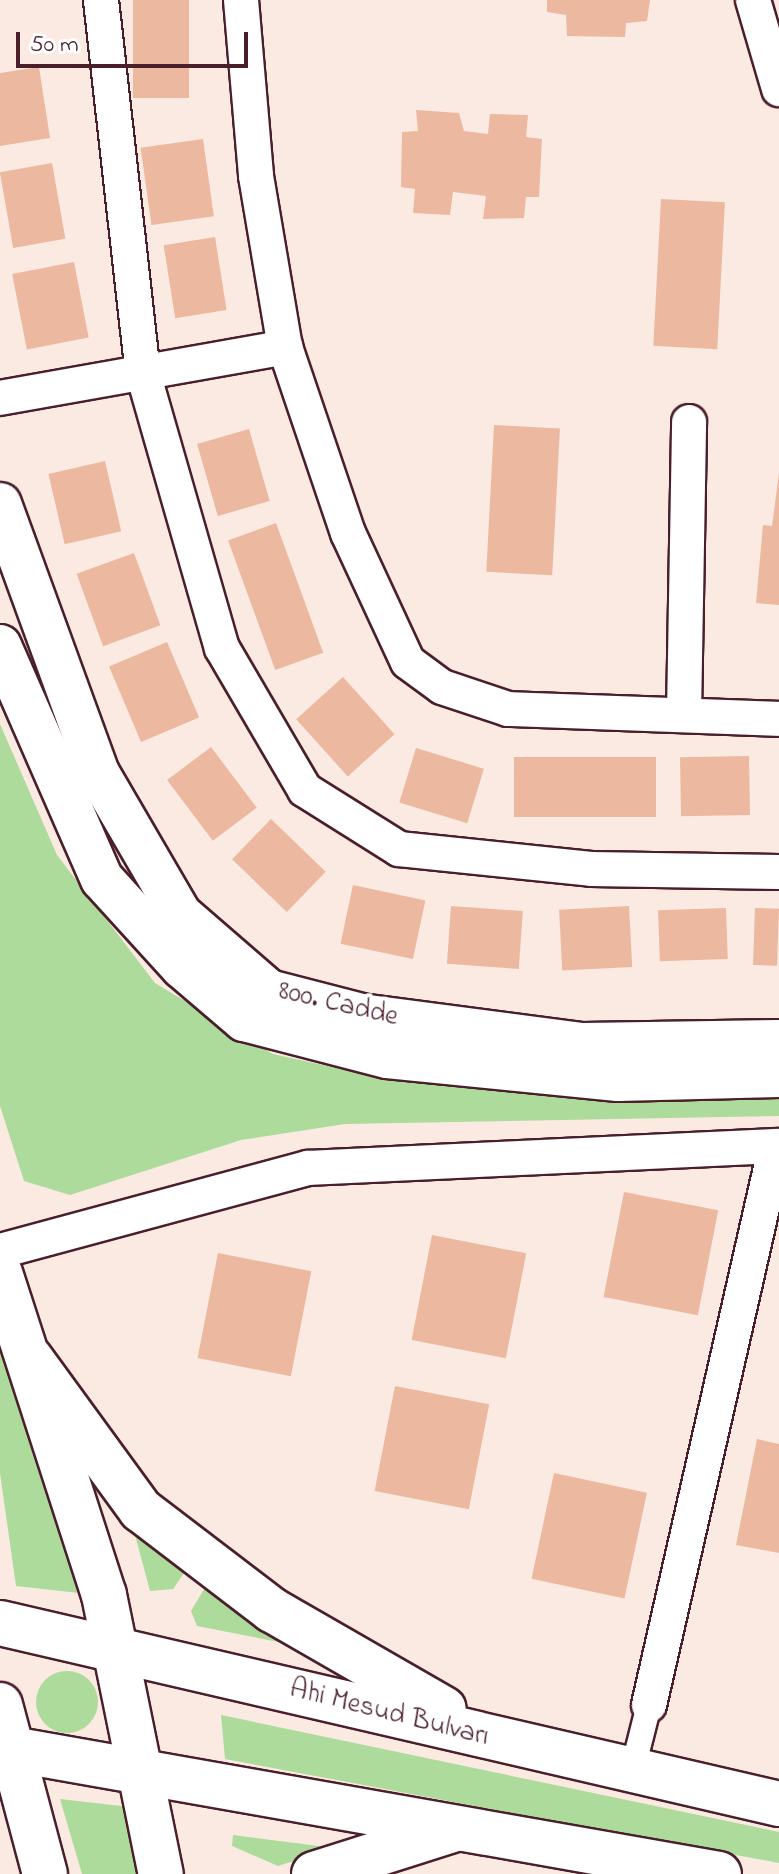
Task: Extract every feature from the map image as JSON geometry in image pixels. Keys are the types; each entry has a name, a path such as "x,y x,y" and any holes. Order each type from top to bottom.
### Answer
{"main road":[{"path":"0,1273 30,1358 116,1647 145,1775 161,1874"},
{"path":"30,1358 141,1510 204,1562 387,1681 518,1746"},
{"name":"Ahi Mesud Bulvarı","path":"0,1623 116,1647 518,1746 779,1804"},
{"path":"0,1705 6,1749 45,1874"},
{"path":"6,1749 719,1874"},
{"path":"314,1874 462,1827"}],"street":[{"path":"101,0 143,373 222,648 305,790 399,849 591,869 779,872"},
{"path":"241,0 256,176 285,347 348,533 408,662 442,687 508,709 779,719"},
{"path":"753,0 779,89"},
{"path":"0,398 285,347"},
{"path":"684,715 689,422"},
{"name":"800. Cadde","path":"0,504 98,773 180,914 269,991 361,1015 582,1044 779,1041"},
{"name":"800. Cadde","path":"0,646 102,879 182,967 244,1020 387,1057 618,1080 779,1076"},
{"path":"0,1251 308,1168 777,1146 632,1772"}],"green space":[{"path":"0,724 57,855 155,983 273,1054 395,1081 779,1084 779,1116 345,1124 241,1140 70,1195 24,1181 0,1106"},
{"path":"0,1347 79,1593 16,1586 0,1473"},
{"path":"134,1531 186,1570 173,1589 150,1591"},
{"path":"206,1586 309,1648 197,1626 191,1611"},
{"path":"61,1671 73,1671 89,1680 96,1690 96,1714 89,1724 73,1733 61,1733 41,1719 36,1708 36,1696 50,1676"},
{"path":"221,1715 779,1832 779,1863 225,1759"},
{"path":"60,1799 130,1807 139,1874 82,1874"},
{"path":"233,1835 334,1848 278,1866 232,1846"}],"building":[{"path":"133,0 189,0 189,98 133,98"},
{"path":"547,0 650,0 647,21 626,23 625,37 567,36 566,15 547,12"},
{"path":"39,67 50,138 0,146 0,73"},
{"path":"416,110 459,113 464,131 488,134 490,114 528,115 526,137 542,139 539,197 526,197 524,218 483,219 486,196 453,192 450,215 413,213 415,189 401,187 402,132 418,131"},
{"path":"203,139 214,216 151,225 141,148"},
{"path":"52,163 65,239 13,248 0,172"},
{"path":"661,199 725,202 717,349 653,346"},
{"path":"215,237 227,310 175,318 164,245"},
{"path":"74,262 89,338 27,350 12,274"},
{"path":"494,425 560,428 552,575 486,572"},
{"path":"249,429 270,501 218,516 197,444"},
{"path":"105,461 121,531 65,544 48,474"},
{"path":"779,473 779,605 756,603 763,525 772,526"},
{"path":"276,523 323,653 275,670 228,540"},
{"path":"134,553 160,625 103,646 77,574"},
{"path":"167,642 199,717 141,742 109,667"},
{"path":"343,677 395,734 348,776 296,719"},
{"path":"211,747 257,808 213,841 167,780"},
{"path":"416,748 484,769 467,823 399,803"},
{"path":"749,756 750,815 681,816 680,757"},
{"path":"514,757 656,757 656,817 514,817"},
{"path":"271,819 326,872 287,912 232,859"},
{"path":"353,885 425,900 413,959 341,944"},
{"path":"451,906 523,911 519,969 447,964"},
{"path":"629,906 632,967 562,971 559,910"},
{"path":"726,908 728,959 660,961 658,910"},
{"path":"755,908 779,909 777,966 753,965"},
{"path":"624,1192 718,1210 698,1315 604,1297"},
{"path":"432,1235 526,1253 506,1358 412,1340"},
{"path":"218,1253 311,1271 291,1376 198,1358"},
{"path":"395,1386 489,1404 469,1509 375,1491"},
{"path":"757,1439 779,1444 779,1553 736,1545"},
{"path":"554,1473 647,1493 624,1598 532,1579"}]}
